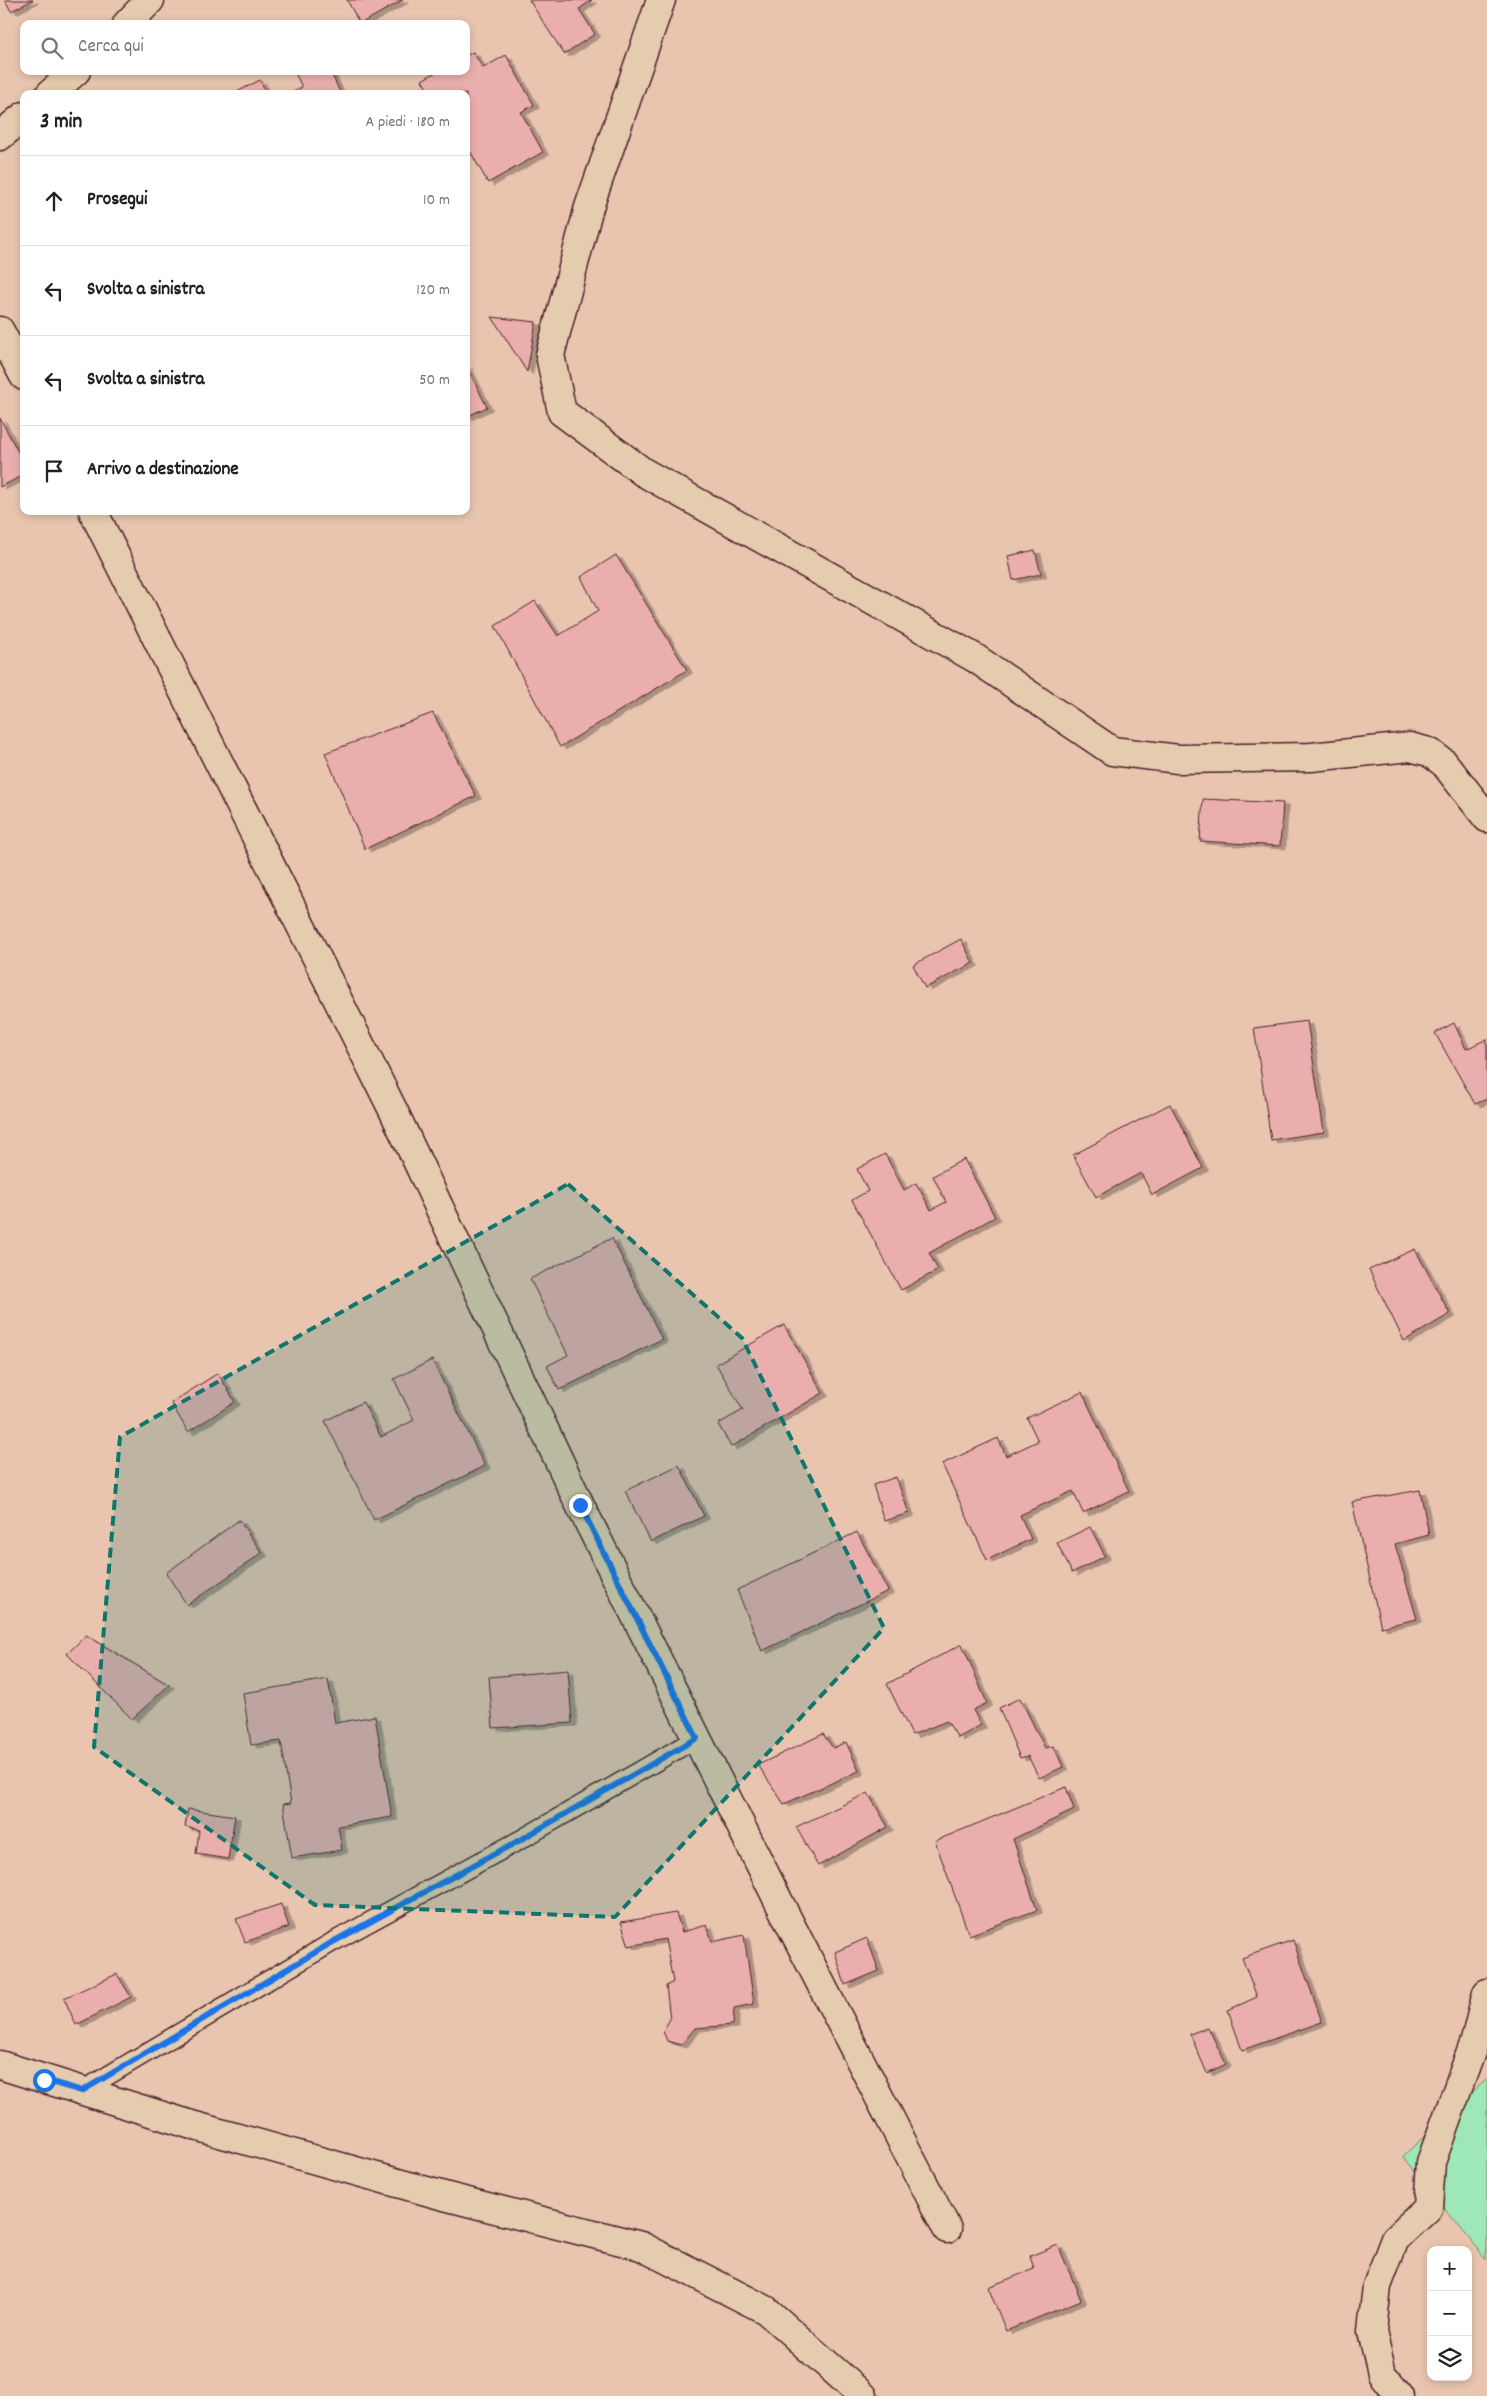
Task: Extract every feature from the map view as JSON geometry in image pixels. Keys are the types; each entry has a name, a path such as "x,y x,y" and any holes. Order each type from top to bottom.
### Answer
{"street":[{"path":"131,20 150,0"},
{"path":"661,0 589,208 550,355 562,412 643,472 975,658 1112,751 1178,759 1311,758 1410,747 1429,752 1444,763 1487,818"},
{"path":"55,90 71,75"},
{"path":"0,136 20,119"},
{"path":"0,330 20,368"},
{"path":"95,515 394,1112 580,1505 947,2229"},
{"path":"1400,2396 1382,2374 1372,2332 1377,2286 1395,2240 1428,2208 1431,2162 1475,2041 1487,1993"},
{"path":"0,2065 195,2126 435,2193 641,2246 766,2310 862,2396"}],"lane":[{"path":"82,2091 331,1943 520,1840 697,1738"}],"highlighted area":[{"path":"568,1184 742,1338 884,1628 615,1917 315,1905 94,1747 120,1437"}],"green space":[{"path":"1487,2079 1487,2260 1403,2156"}],"building":[{"path":"5,0 33,0 11,11"},
{"path":"347,0 403,0 367,20 358,20"},
{"path":"529,0 592,0 579,9 595,34 564,54"},
{"path":"473,52 483,68 506,55 534,105 521,112 543,152 488,183 470,151 470,90 428,90 422,80 431,75 470,75 470,54"},
{"path":"296,75 332,75 339,90 297,90 302,87"},
{"path":"260,80 265,90 241,90"},
{"path":"492,317 536,322 527,372"},
{"path":"470,373 487,407 470,415"},
{"path":"0,418 20,456 20,477 0,487"},
{"path":"1035,550 1041,574 1013,580 1008,556"},
{"path":"616,555 687,670 560,747 495,626 535,601 558,636 598,611 581,577"},
{"path":"433,713 476,796 365,849 325,753"},
{"path":"1203,799 1283,803 1280,846 1200,841"},
{"path":"961,939 973,963 925,988 913,965"},
{"path":"1307,1021 1324,1132 1271,1140 1254,1028"},
{"path":"1454,1023 1466,1049 1487,1039 1487,1099 1475,1104 1435,1033"},
{"path":"1170,1104 1203,1168 1152,1195 1141,1173 1096,1197 1073,1155"},
{"path":"885,1154 904,1190 916,1183 931,1210 946,1202 933,1176 964,1159 995,1217 929,1253 938,1270 901,1290 852,1200 868,1191 857,1169"},
{"path":"612,1238 662,1339 559,1390 547,1366 568,1355 530,1279"},
{"path":"1415,1249 1450,1314 1404,1341 1369,1270"},
{"path":"784,1325 823,1393 731,1447 718,1424 743,1410 716,1364"},
{"path":"432,1360 485,1466 374,1520 325,1421 363,1402 381,1437 414,1420 394,1379"},
{"path":"218,1373 235,1402 188,1432 171,1403"},
{"path":"1082,1392 1129,1491 1083,1513 1073,1491 1020,1515 1031,1539 987,1560 942,1464 998,1438 1006,1456 1038,1441 1027,1418"},
{"path":"679,1465 704,1516 651,1542 625,1491"},
{"path":"896,1477 909,1513 884,1521 873,1485"},
{"path":"1420,1490 1429,1535 1395,1544 1417,1619 1381,1627 1352,1502"},
{"path":"239,1520 262,1553 187,1605 166,1573"},
{"path":"1090,1527 1105,1556 1072,1573 1057,1543"},
{"path":"857,1532 888,1591 762,1651 737,1590"},
{"path":"86,1635 169,1685 132,1719 67,1654"},
{"path":"962,1644 987,1703 973,1710 981,1725 958,1738 947,1721 912,1735 887,1684"},
{"path":"568,1670 572,1723 493,1728 489,1677"},
{"path":"328,1679 335,1723 375,1716 392,1817 338,1826 342,1850 292,1858 283,1804 291,1803 281,1741 251,1745 243,1693"},
{"path":"1020,1698 1045,1748 1054,1746 1063,1767 1039,1778 1028,1756 1020,1758 999,1708"},
{"path":"823,1734 833,1748 846,1742 859,1771 784,1804 758,1765"},
{"path":"1066,1787 1074,1810 1013,1839 1037,1910 969,1935 935,1841"},
{"path":"868,1793 888,1827 818,1866 796,1827"},
{"path":"188,1809 235,1816 228,1859 196,1854 199,1830 185,1827"},
{"path":"281,1904 289,1927 245,1942 236,1919"},
{"path":"676,1913 682,1932 707,1925 712,1942 744,1935 754,2004 734,2008 733,2025 695,2028 681,2045 667,2041 663,2031 670,2019 666,1986 673,1982 665,1939 629,1946 621,1922"},
{"path":"867,1938 879,1971 845,1985 835,1952"},
{"path":"1293,1940 1322,2022 1242,2050 1228,2010 1257,1997 1242,1958"},
{"path":"117,1974 131,1997 76,2025 64,1998"},
{"path":"1208,2027 1226,2064 1207,2073 1190,2034"},
{"path":"1058,2245 1081,2300 1006,2331 988,2287 1034,2269 1030,2256"}],"route":[{"path":"44,2080 82,2091 331,1943 520,1840 697,1738 580,1505"}]}
